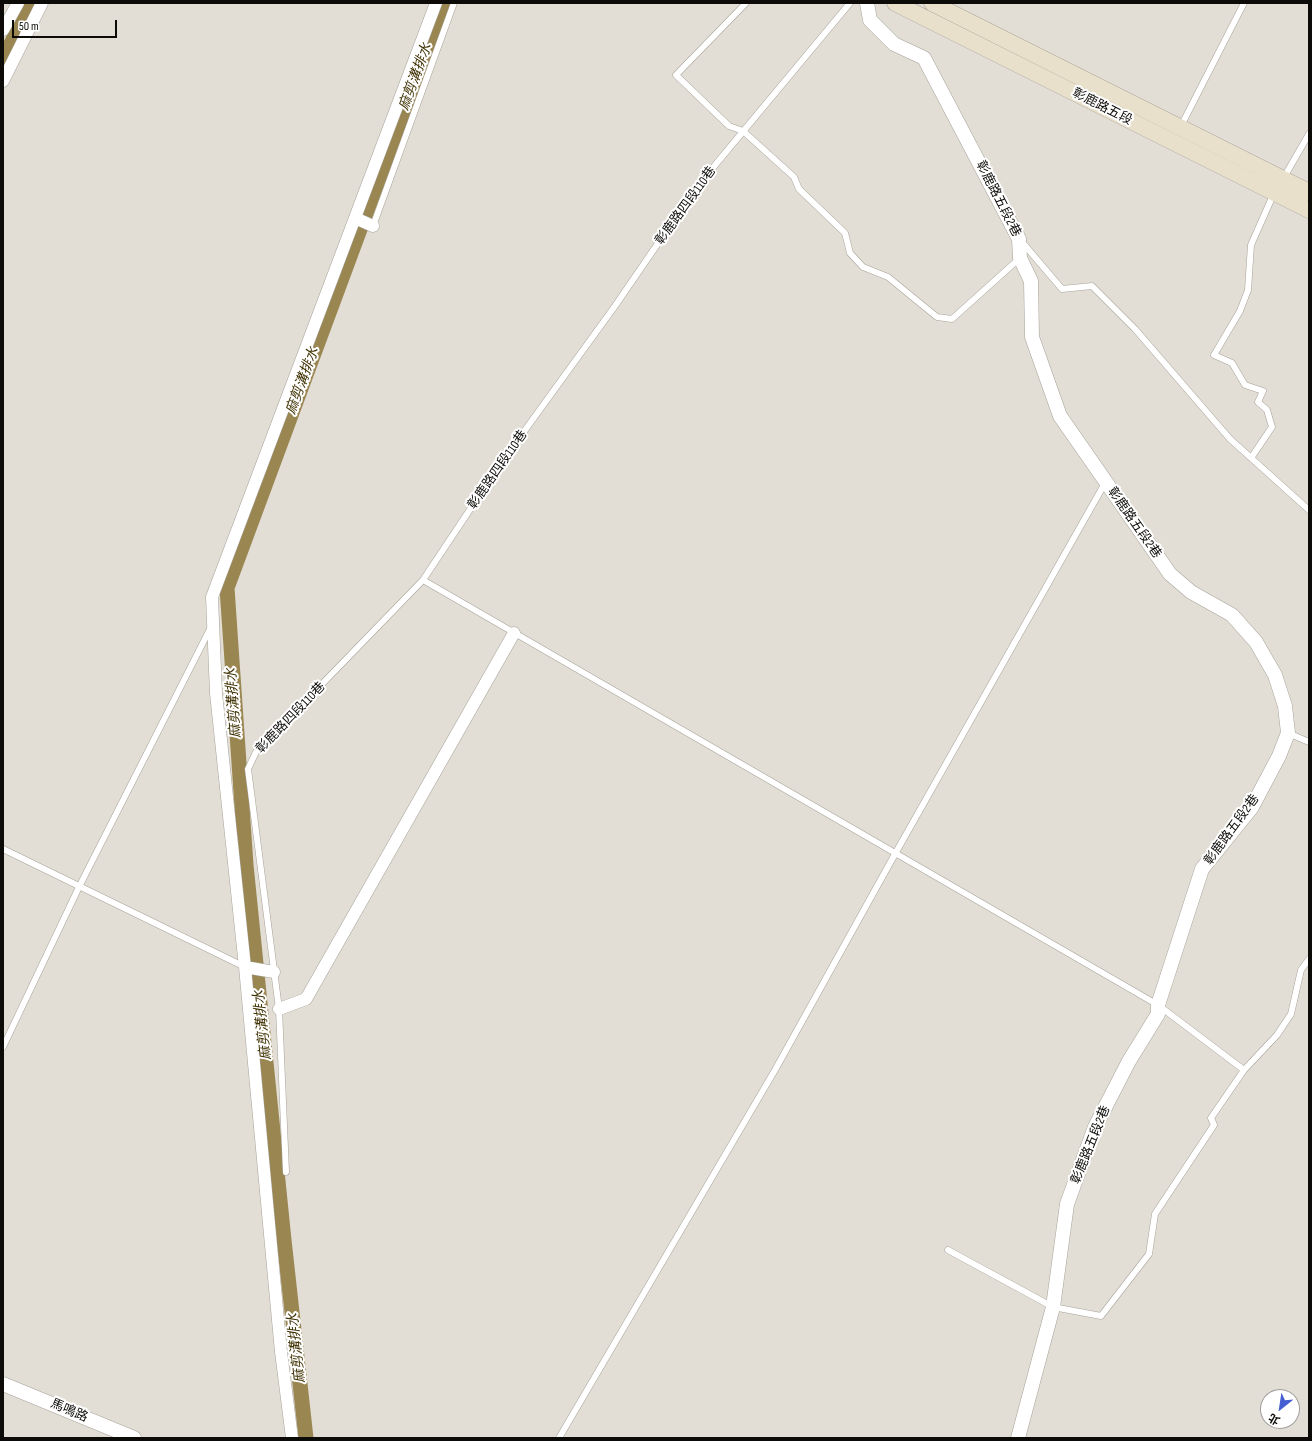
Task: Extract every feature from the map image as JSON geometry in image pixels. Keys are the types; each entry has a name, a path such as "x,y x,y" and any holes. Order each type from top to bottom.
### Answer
{"main road":[{"name":"彰鹿路五段","path":"895,3 1176,134"},
{"name":"彰鹿路五段","path":"932,3 1176,134 1278,186 1309,210"},
{"name":"彰鹿路五段","path":"1278,186 1309,192"}],"street":[{"path":"3,30 18,3"},
{"path":"3,81 42,3"},
{"path":"292,1438 280,1344 245,967 216,693 212,597 436,3"},
{"name":"彰鹿路五段2巷","path":"867,3 870,20 894,44 924,58 1019,239 1020,258 1031,281 1032,337 1060,416 1170,574 1191,592 1232,614 1256,642 1275,675 1285,706 1288,732 1279,756 1252,807 1202,870 1158,1006 1158,1014 1130,1061 1095,1127 1067,1204 1053,1307 1018,1438"},
{"path":"355,218 373,226"},
{"path":"279,1009 306,999 514,634"},
{"path":"245,967 274,966"},
{"name":"馬鳴路","path":"3,1384 134,1438"}],"lane":[{"path":"373,226 454,3"},
{"path":"746,3 676,75 729,126 743,131 794,177 799,190 845,233 850,253 863,267 888,276 937,317 952,319 1020,258"},
{"name":"彰鹿路四段110巷","path":"286,1172 279,1009 248,769 256,752 423,580 499,466 610,313 696,188 850,3"},
{"path":"1176,134 1244,3"},
{"path":"1251,458 1272,427 1267,410 1258,402 1263,391 1245,385 1232,363 1214,355 1240,311 1248,290 1252,245 1278,186 1309,134"},
{"path":"1019,239 1062,289 1092,286 1135,329 1230,439 1309,510"},
{"path":"559,1438 771,1077 1105,482"},
{"path":"423,580 1158,1006 1244,1070"},
{"path":"3,1047 79,887 213,622"},
{"path":"1288,732 1309,742"},
{"path":"3,849 245,967"},
{"path":"948,1250 1053,1307 1101,1316 1148,1254 1155,1214 1214,1125 1211,1118 1244,1070 1276,1036 1291,1014 1302,970 1309,959"}],"waterway":[{"path":"3,60 31,3"},
{"name":"麻剪溝排水","path":"306,1438 284,1240 246,865 227,588 444,3"}]}
